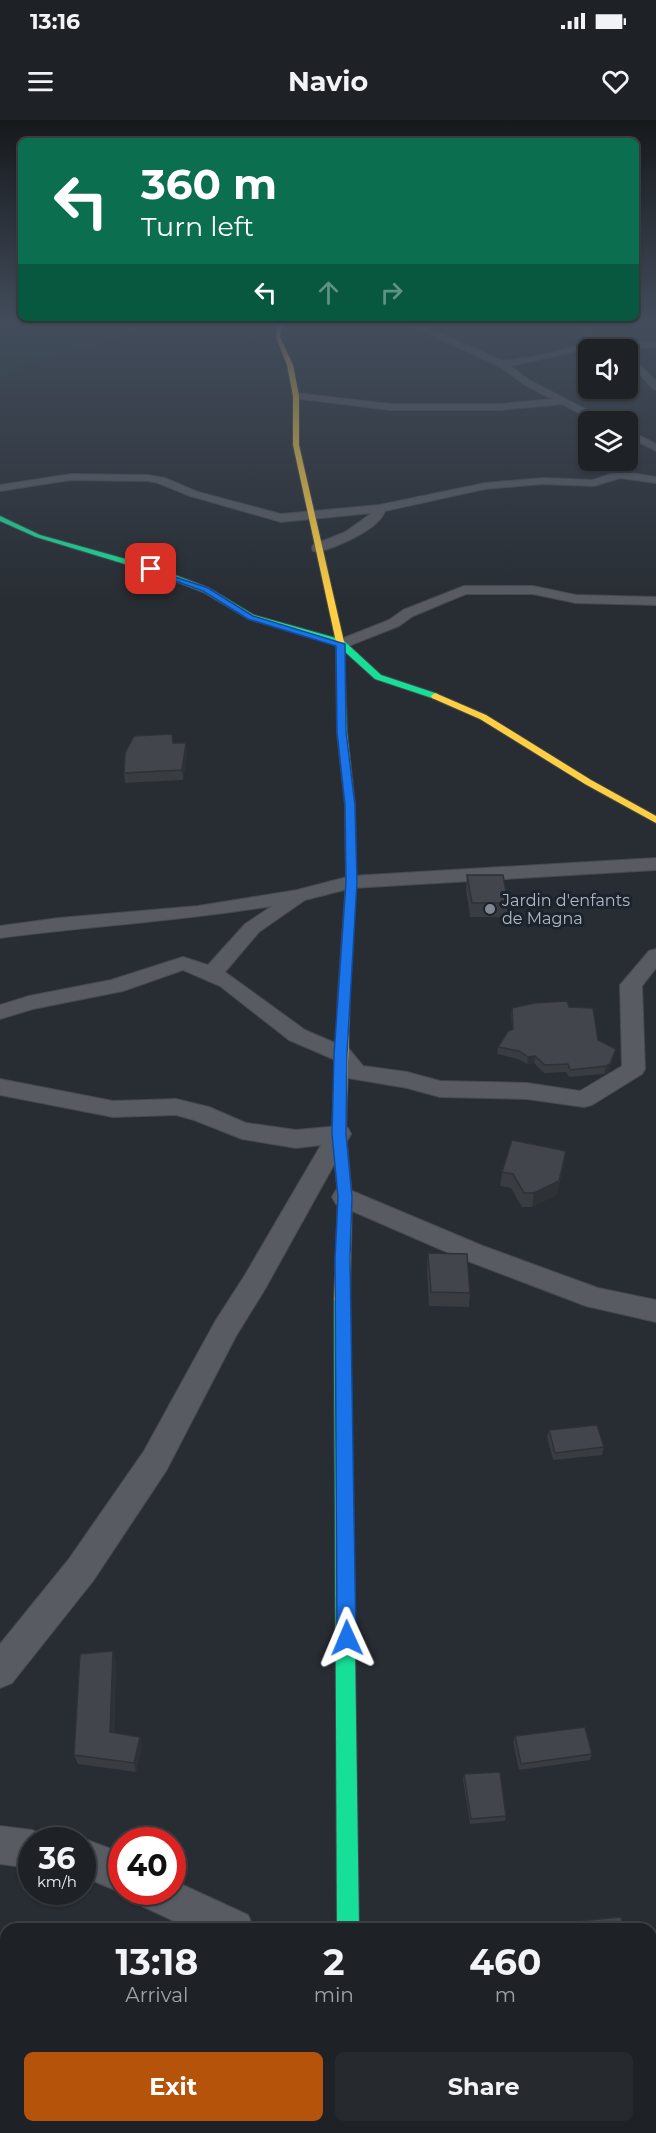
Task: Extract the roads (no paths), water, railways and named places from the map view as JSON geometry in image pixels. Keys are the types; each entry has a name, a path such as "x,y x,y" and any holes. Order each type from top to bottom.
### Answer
{"street":[{"path":"296,415 296,445 340,644 342,732 350,805 351,882 340,1054 339,1134 345,1197 342,1258 348,1923"},
{"path":"638,438 656,447"},
{"path":"656,438 652,442 656,447"},
{"path":"0,488 71,477 148,478 161,480 194,494 281,518 379,509 437,494 485,486 543,481 594,483 619,474 656,480"},
{"path":"318,548 342,540 362,528 378,515 379,509"},
{"path":"0,518 38,536 151,569 206,590 250,617 340,644 378,677 423,691 483,717 588,782 656,820"},
{"path":"340,644 394,624 408,613 464,590 533,590 576,599 656,601"},
{"path":"0,932 59,924 190,913 298,896 351,882 656,864"},
{"path":"214,974 216,965 234,949 251,928 273,912 288,907 298,896"},
{"path":"0,1012 30,1003 115,986 183,963 227,981 297,1035 340,1054 356,1073 407,1080 440,1089 527,1091 584,1100 634,1069 630,985 656,955"},
{"path":"0,1086 113,1109 176,1107 201,1113 242,1131 296,1139 339,1134"},
{"path":"0,1671 81,1570 155,1461 226,1328 255,1282 339,1134"},
{"path":"345,1197 474,1253 596,1298 656,1311"},
{"path":"0,1845 18,1847"},
{"path":"183,1905 221,1923"}],"place":[{"name":"Jardin d'enfants de Magna","path":"490,909"}]}
